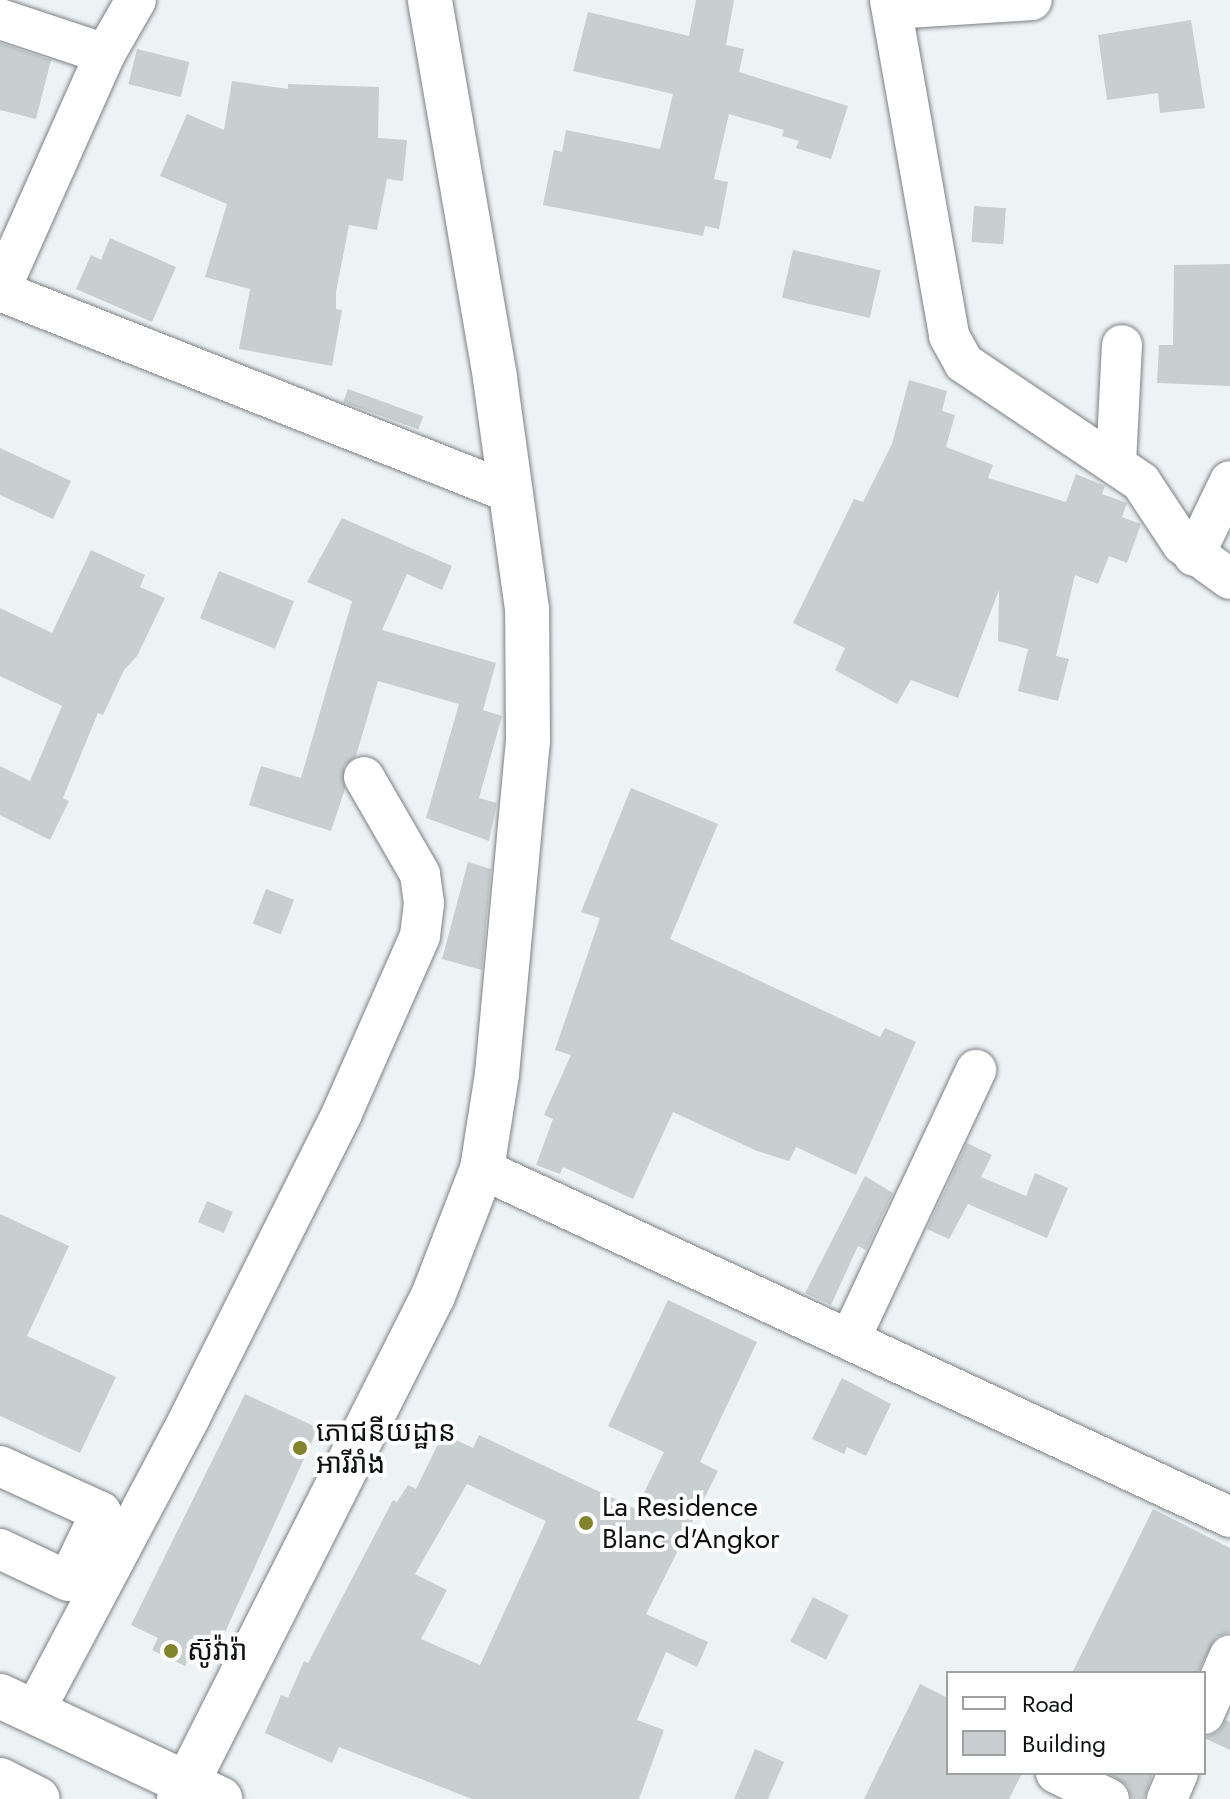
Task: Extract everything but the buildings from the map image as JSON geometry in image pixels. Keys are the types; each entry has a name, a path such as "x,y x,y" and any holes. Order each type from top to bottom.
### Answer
{"main road":[{"path":"17,1704 195,1794 433,1296 482,1169 508,980 528,741 527,609 511,493 430,0"},
{"path":"0,1780 38,1799"}],"street":[{"path":"136,0 105,54 0,291 511,493"},
{"path":"1032,0 892,4 949,336 964,363 982,379 1141,482 1194,556 1230,579"},
{"path":"0,19 105,54"},
{"path":"1116,463 1122,345"},
{"path":"1194,556 1230,481"},
{"path":"17,1704 190,1417 342,1113 420,936 424,903 420,874 364,777"},
{"path":"851,1337 976,1070"},
{"path":"482,1169 851,1337 1230,1517"},
{"path":"0,1466 101,1512 68,1581 0,1549"},
{"path":"1206,1709 1230,1655"},
{"path":"1060,1775 1109,1799"},
{"path":"1167,1799 1177,1775"}],"place":[{"name":"ភោជនីយដ្ឋាន អារីរាំង","path":"300,1448"},
{"name":"La Residence Blanc d'Angkor","path":"586,1523"},
{"name":"ស៊ូវ៉ារ៉ា","path":"171,1651"}]}
